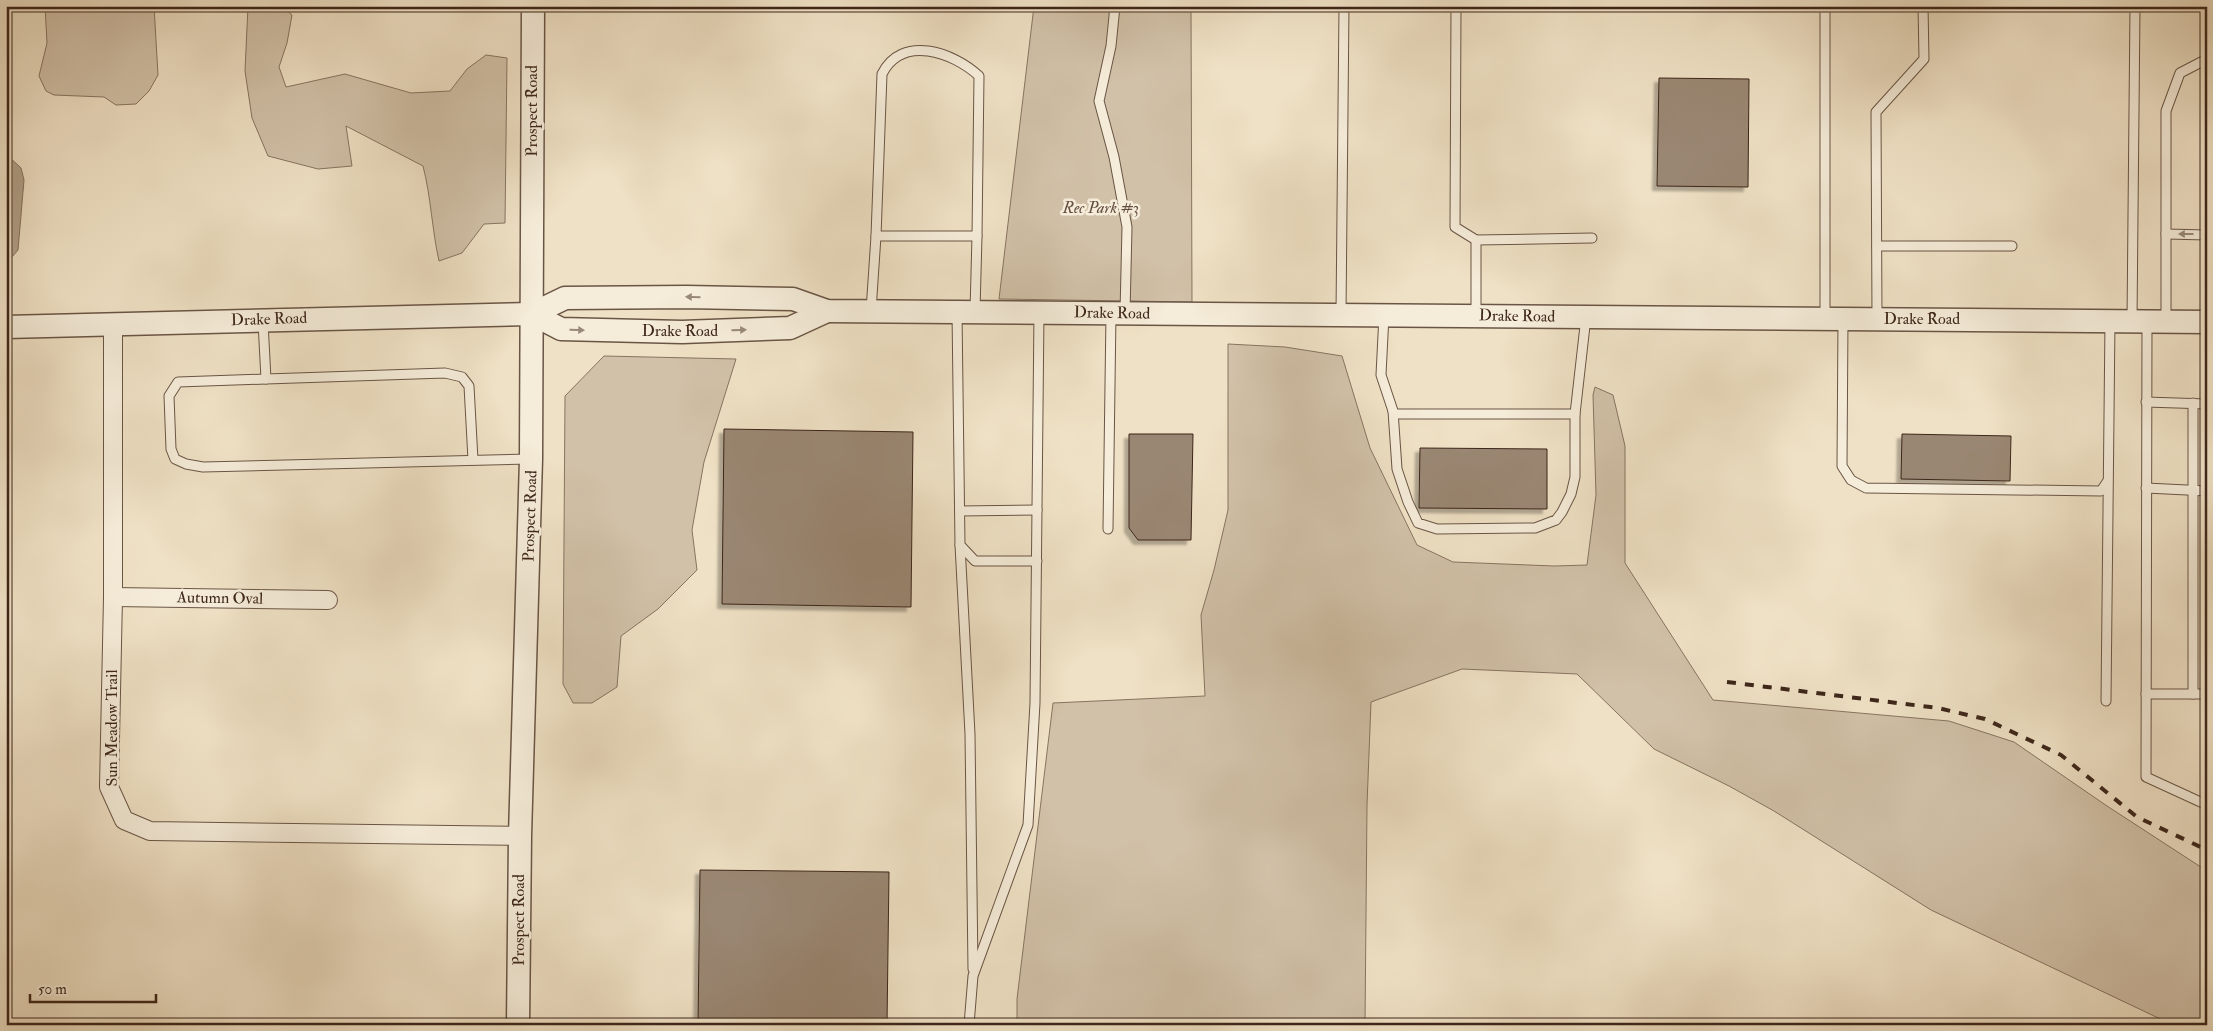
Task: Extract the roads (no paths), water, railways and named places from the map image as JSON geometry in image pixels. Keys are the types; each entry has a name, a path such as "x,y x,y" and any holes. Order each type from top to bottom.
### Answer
{"street":[{"name":"Prospect Road","path":"518,1025 520,836 531,459 533,6"},
{"name":"Drake Road","path":"6,327 263,319 532,314 565,298 686,296 793,299 827,311 2207,322"},
{"name":"Drake Road","path":"532,314 561,329 682,332 790,328 827,311"},
{"name":"Sun Meadow Trail","path":"113,325 113,597 110,787 124,820 150,831 520,836"},
{"name":"Autumn Oval","path":"113,597 328,600"}],"lane":[{"path":"1108,529 1118,313 1127,227 1114,157 1099,101 1111,46 1115,6"},
{"path":"1341,314 1344,6"},
{"path":"1456,6 1455,228 1476,240 1592,238"},
{"path":"1825,6 1834,319 1842,466 1851,480 1866,488 2101,491 2108,482"},
{"path":"1877,319 1876,112 1924,59 1923,6"},
{"path":"2135,6 2139,321 2146,402 2146,777 2207,805"},
{"path":"872,310 882,74 887,64 897,55 917,50 942,53 966,64 979,76 976,236 966,311 960,511 960,545 970,734 973,976 969,1025"},
{"path":"2106,701 2108,482 2139,321 2166,234 2166,110 2180,73 2207,59"},
{"path":"2166,234 2207,234"},
{"path":"876,236 976,236"},
{"path":"1476,240 1476,316"},
{"path":"1877,246 2012,246"},
{"path":"973,976 1028,825 1035,703 1039,312"},
{"path":"1384,315 1382,375 1393,411 1397,468 1408,502 1418,523 1437,529 1535,528 1556,520 1562,512 1571,494 1575,477 1575,414 1586,317"},
{"path":"263,319 266,379"},
{"path":"474,460 470,386 462,377 446,373 178,382 168,396 171,449 175,459 186,464 203,467 531,459"},
{"path":"2146,402 2207,404"},
{"path":"2193,403 2193,694"},
{"path":"1393,411 1394,414 1575,414"},
{"path":"2146,488 2207,491"},
{"path":"960,511 1038,510"},
{"path":"960,545 976,560 1037,560"},
{"path":"2146,694 2207,694"}],"railway":[{"path":"1727,682 1938,708 1985,719 2061,755 2137,817 2207,850"}],"park label":[{"name":"Rec Park #3","path":"1101,208"}]}
